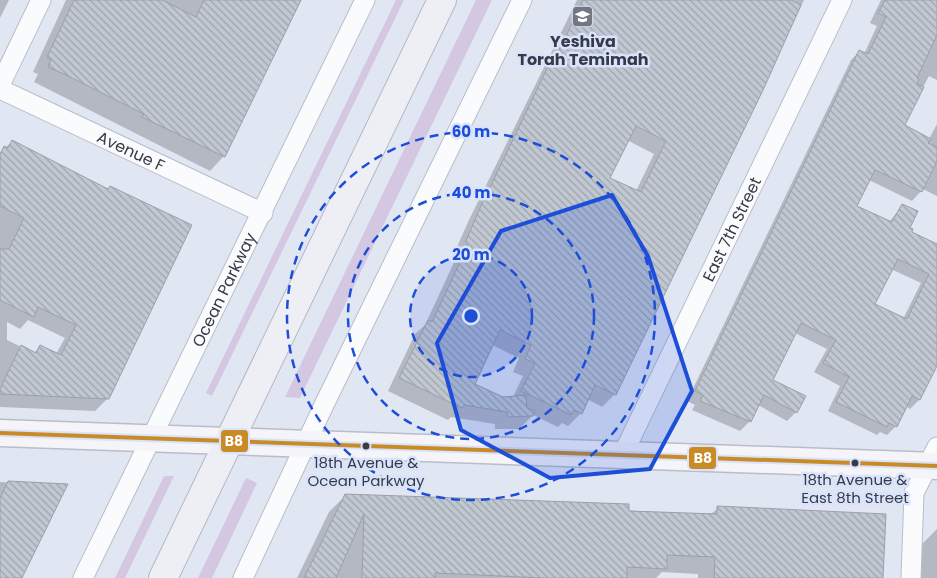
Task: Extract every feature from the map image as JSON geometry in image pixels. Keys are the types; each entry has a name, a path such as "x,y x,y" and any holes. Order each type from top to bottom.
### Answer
{"main road":[{"path":"164,578 442,0"}],"street":[{"path":"0,85 41,0"},
{"name":"Ocean Parkway","path":"83,578 263,213 365,0"},
{"path":"243,578 306,444 522,0"},
{"name":"East 7th Street","path":"622,456 842,0"},
{"name":"Avenue F","path":"0,89 263,213"},
{"path":"0,433 622,456 934,460"},
{"path":"911,578 914,493 934,460"}],"highlighted area":[{"path":"612,195 648,256 692,391 650,469 550,478 461,430 437,343 501,231"}],"shaded area":[{"path":"396,0 404,0 212,396 206,393"},
{"path":"476,0 492,0 300,398 285,397"},
{"path":"164,476 174,476 125,578 115,578"},
{"path":"246,478 257,483 212,578 198,578"}],"building":[{"path":"74,0 162,0 196,17 204,0 301,0 225,157 142,117 144,114 48,67 51,59 47,57"},
{"path":"583,0 791,0 801,5 764,88 616,395 595,385 582,414 574,410 571,415 521,391 535,363 525,359 531,345 500,330 475,384 503,397 526,395 527,408 535,411 533,416 508,417 507,412 464,405 462,408 399,378 428,320 432,322 468,245 465,243 480,208 557,48 560,49","holes":["636,126 666,141 641,192 610,178"]},
{"path":"885,0 937,0 937,35 917,78 919,79 917,84 924,87 905,125 931,139 928,143 937,147 937,161 922,192 875,170 857,206 892,222 902,204 918,211 910,228 913,229 912,232 937,244 937,366 920,400 912,396 897,427 889,423 887,427 836,402 849,377 823,363 836,340 801,323 773,380 806,396 797,413 764,395 751,422 700,401 703,395 695,391 859,50 868,54 886,17 878,13","holes":["898,259 929,274 907,319 875,304"]},
{"path":"12,140 108,189 110,186 192,225 109,399 0,394 0,389 21,345 36,353 40,345 61,355 76,325 38,307 34,317 0,300 0,249 9,249 24,218 0,206 0,155 4,146 8,148"},
{"path":"8,481 68,484 22,578 0,578 0,498"},
{"path":"345,494 629,504 629,511 717,514 717,506 886,514 883,578 714,578 715,557 667,555 667,569 627,567 627,578 543,578 435,573 435,578 362,578 364,514 336,578 304,578"}],"transit line":[{"name":"B8","path":"0,433 937,466"}],"place":[{"name":"Yeshiva Torah Temimah","path":"583,17"},
{"name":"18th Avenue & Ocean Parkway","path":"366,446"},
{"name":"18th Avenue & East 8th Street","path":"855,463"}]}
